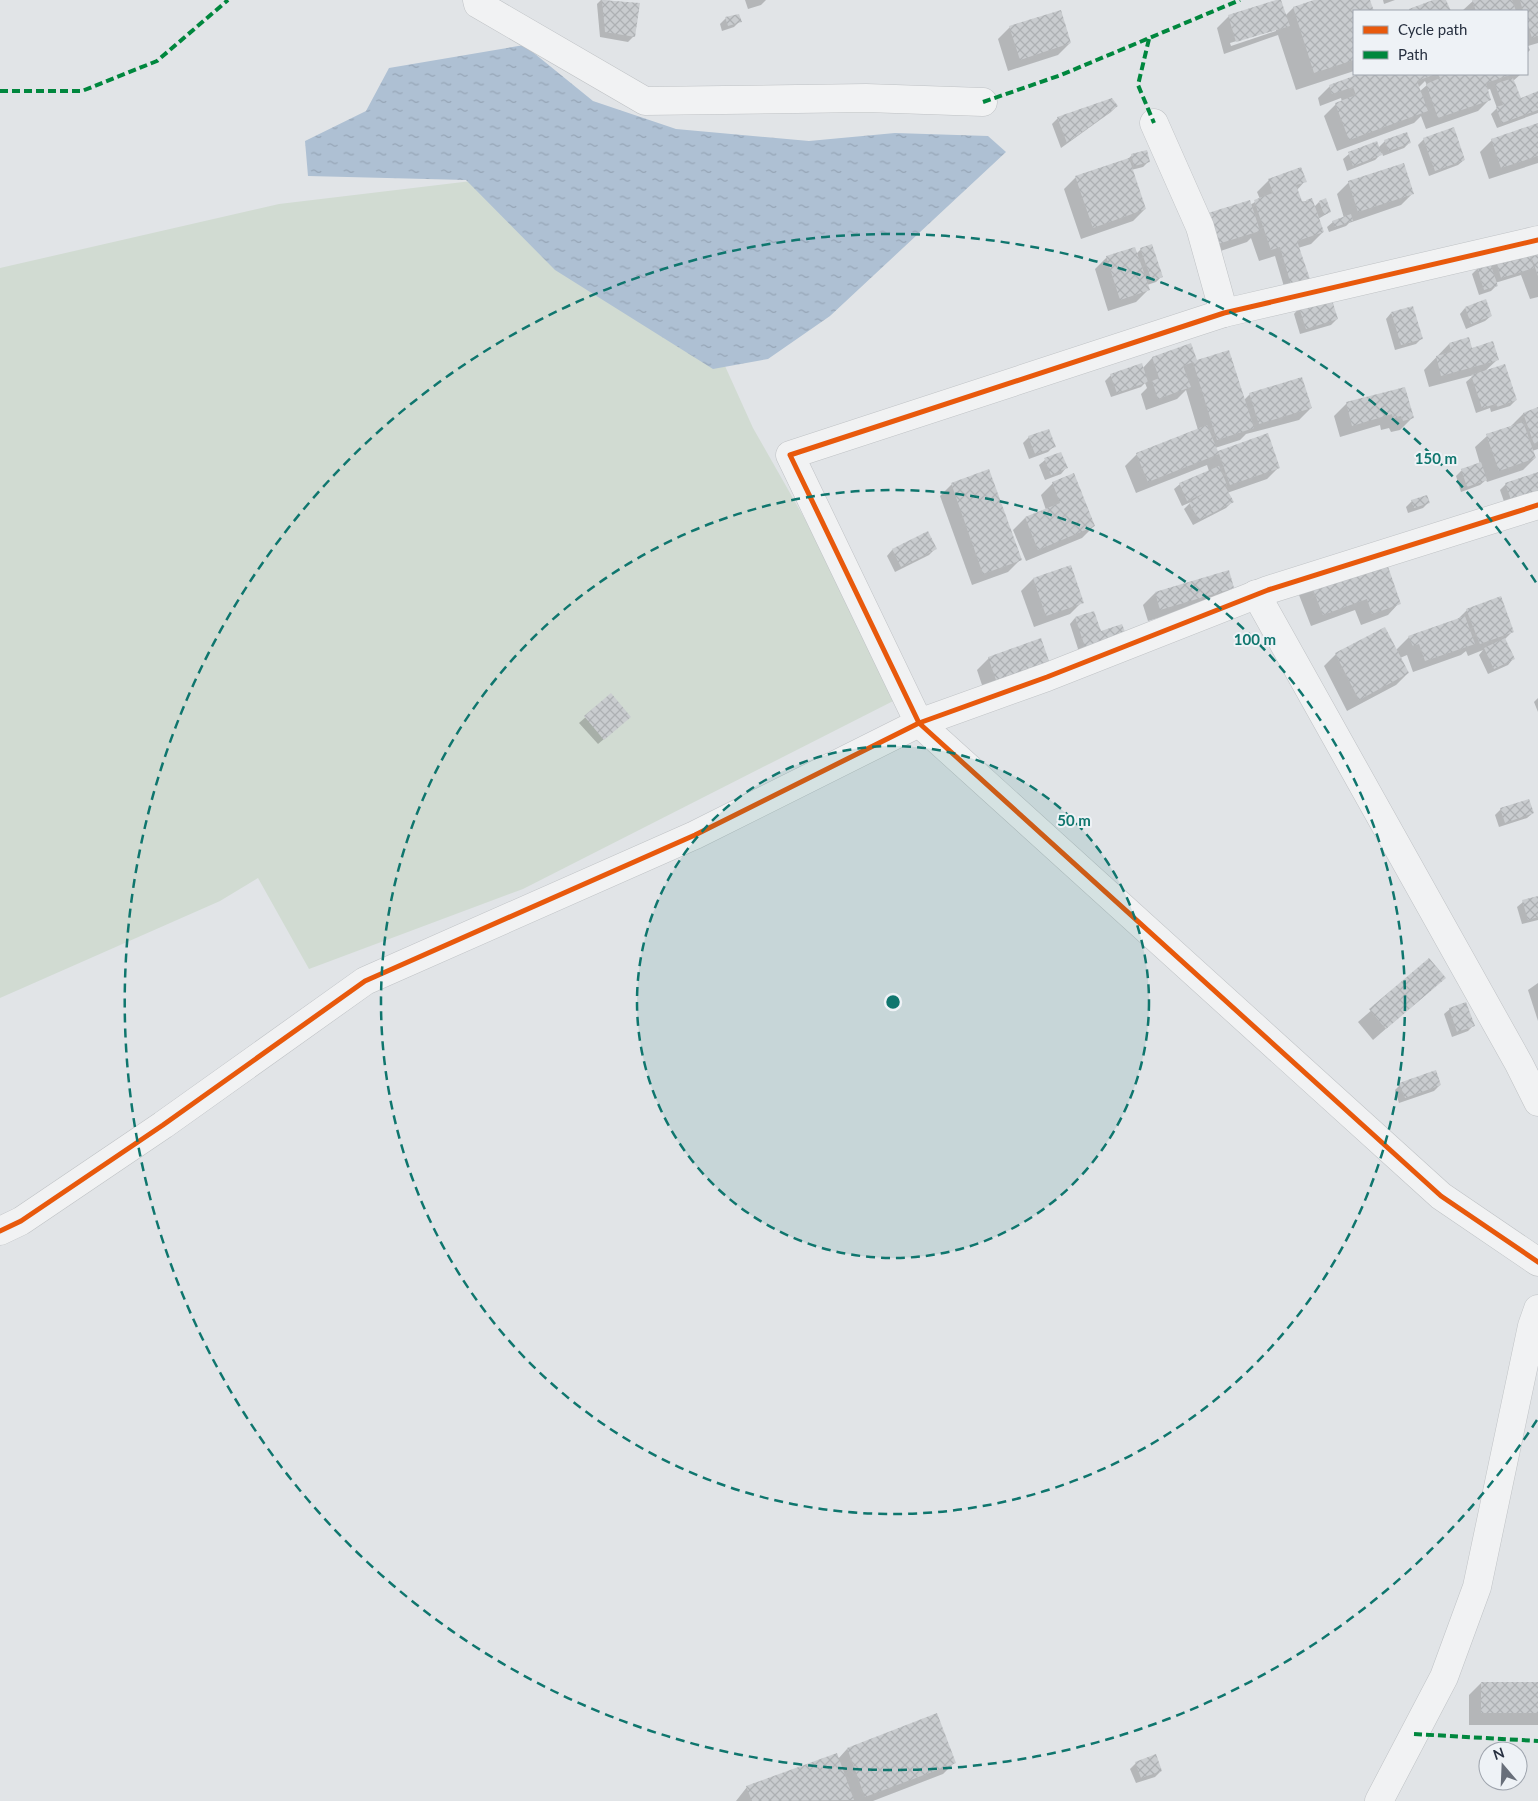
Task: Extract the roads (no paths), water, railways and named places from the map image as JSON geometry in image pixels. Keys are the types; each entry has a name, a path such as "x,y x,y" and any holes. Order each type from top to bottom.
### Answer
{"street":[{"path":"477,0 478,4 645,101 866,98 983,102"},
{"path":"1154,124 1200,227 1224,313"},
{"path":"1538,240 1224,313 790,455 919,722 1441,1196 1538,1262"},
{"path":"0,1230 21,1221 155,1130 365,982 695,836 919,722 1047,677 1256,594 1538,505"},
{"path":"1256,594 1515,1056 1538,1102"},
{"path":"1379,1801 1444,1676 1477,1587 1532,1326 1538,1309"}],"water":[{"path":"524,45 593,101 676,129 809,141 895,133 988,136 1006,152 830,316 768,359 713,369 555,270 466,180 308,176 305,141 366,111 389,68"}]}
